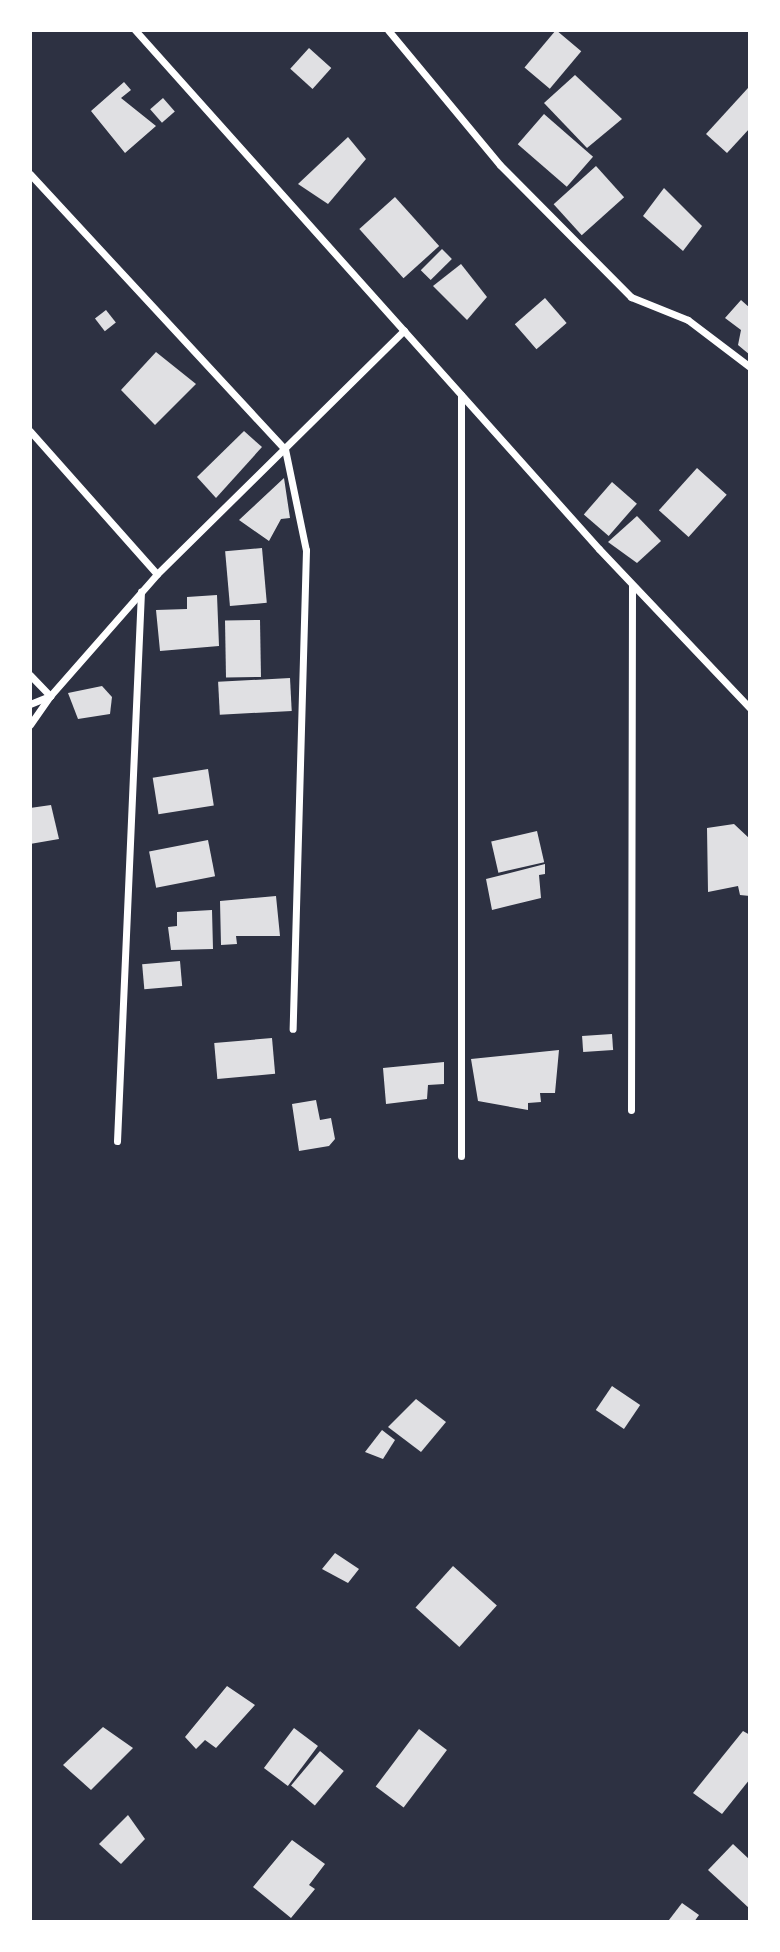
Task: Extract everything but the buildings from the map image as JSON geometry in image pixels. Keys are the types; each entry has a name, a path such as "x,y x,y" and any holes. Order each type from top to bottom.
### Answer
{"street":[{"path":"135,30 632,584 750,708"},
{"path":"388,30 500,165 631,297 688,320 750,367"},
{"path":"30,174 285,449 306,550 293,1029"},
{"path":"30,725 50,696 157,574 404,330"},
{"path":"461,395 461,1156"},
{"path":"30,431 157,574"},
{"path":"632,584 632,1110"},
{"path":"117,1141 141,592"},
{"path":"30,675 50,696"},
{"path":"30,704 50,696"}]}
